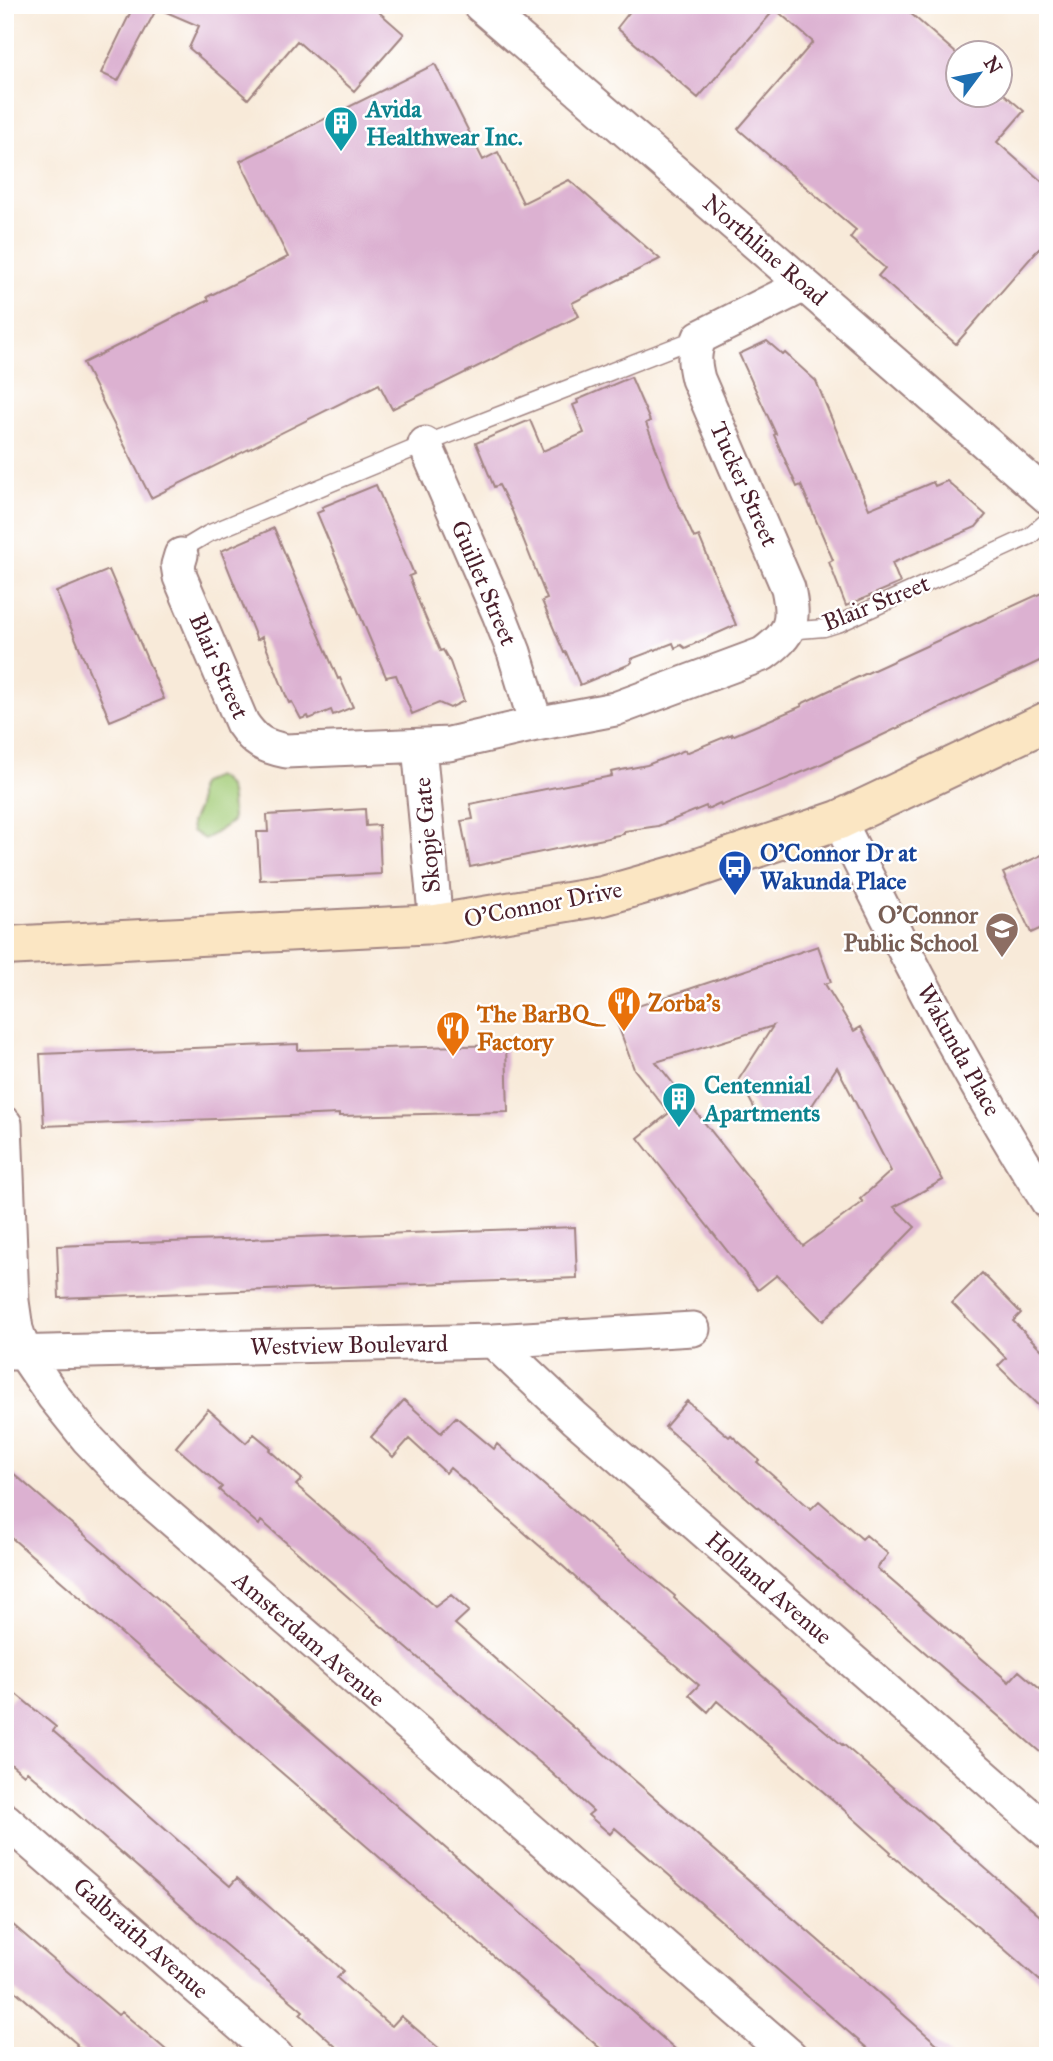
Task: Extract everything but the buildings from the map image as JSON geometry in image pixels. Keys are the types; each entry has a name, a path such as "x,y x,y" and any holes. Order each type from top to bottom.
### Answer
{"main road":[{"name":"O'Connor Drive","path":"5,946 436,924 603,896 680,874 839,820 1048,721"}],"street":[{"name":"Northline Road","path":"480,5 1048,497"},
{"name":"Blair Street","path":"699,337 804,285"},
{"name":"Tucker Street","path":"699,337 694,352 698,379 788,588 792,618 787,631"},
{"name":"Guillet Street","path":"425,444 514,652 536,724"},
{"name":"Blair Street","path":"181,555 178,565 180,577 242,723 251,737 263,745 286,751 449,744 615,709 763,654 776,645 787,631"},
{"name":"Skopje Gate","path":"419,746 436,924"},
{"name":"Wakunda Place","path":"839,820 940,1018 1004,1132 1048,1202"},
{"name":"Amsterdam Avenue","path":"5,1124 15,1353 87,1438 130,1482 790,2056"},
{"name":"Westview Boulevard","path":"15,1353 493,1341 693,1329"},
{"name":"Holland Avenue","path":"493,1341 575,1418 1048,1832"},
{"name":"Galbraith Avenue","path":"5,1820 276,2056"}],"lane":[{"name":"Blair Street","path":"181,555 188,546 208,534 425,444 699,337"},
{"name":"Blair Street","path":"787,631 824,628 840,623 1030,537 1048,520"}],"green space":[{"path":"216,777 229,789 232,821 204,839 192,831 191,823 198,807 198,789 201,783"}],"place":[{"name":"Avida Healthwear Inc.","path":"341,153"},
{"name":"O'Connor Dr at Wakunda Place","path":"735,897"},
{"name":"O'Connor Public School","path":"1002,959"},
{"name":"Zorba's","path":"624,1033"},
{"name":"The BarBQ Factory","path":"453,1058"},
{"name":"Centennial Apartments","path":"679,1129"}]}
